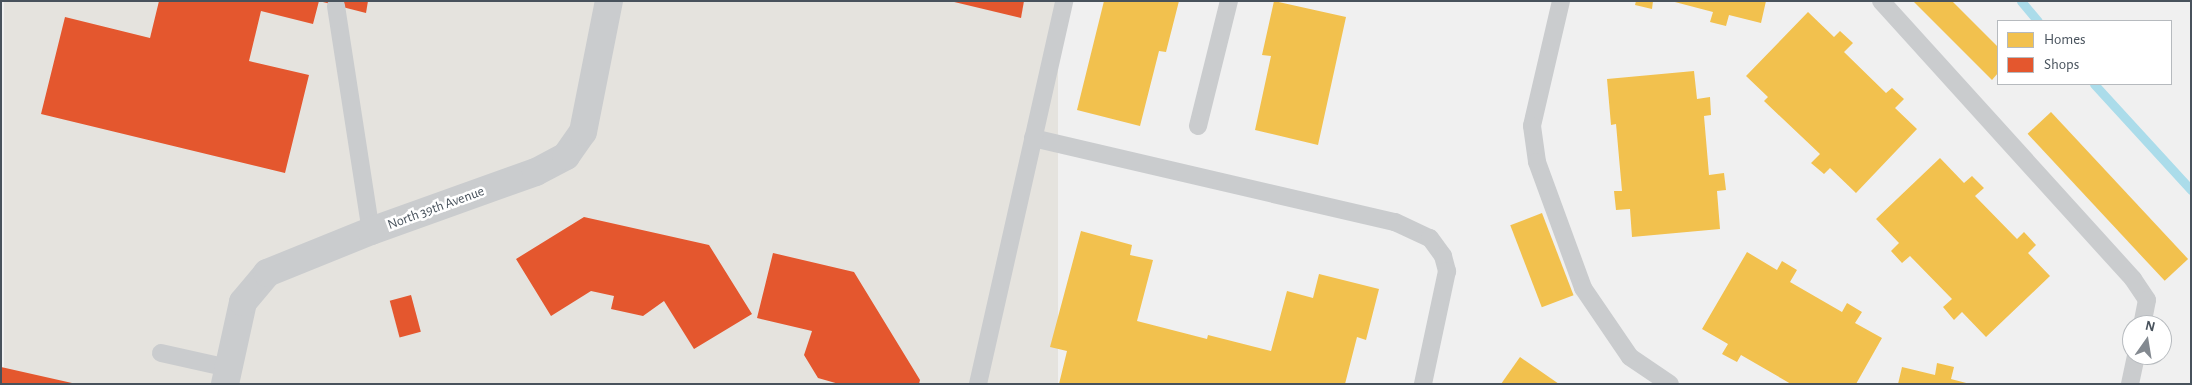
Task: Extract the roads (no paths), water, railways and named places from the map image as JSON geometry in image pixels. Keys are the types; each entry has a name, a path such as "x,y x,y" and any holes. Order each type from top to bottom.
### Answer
{"street":[{"name":"North 39th Avenue","path":"227,376 243,302 267,273 371,231 536,172 566,156 583,132 609,1"}],"lane":[{"path":"978,384 1064,1"},
{"path":"1198,126 1229,1"},
{"path":"1561,1 1532,126 1537,162 1583,288 1630,357 1670,384"},
{"path":"1881,1 2133,279 2147,300 2144,315"},
{"path":"336,6 371,231"},
{"path":"1033,138 1395,222 1430,238 1443,256 1447,271 1423,384"},
{"path":"162,353 227,376"},
{"path":"2130,384 2134,365"}],"waterway":[{"path":"2021,1 2037,20"},
{"path":"2095,85 2191,190"}]}
